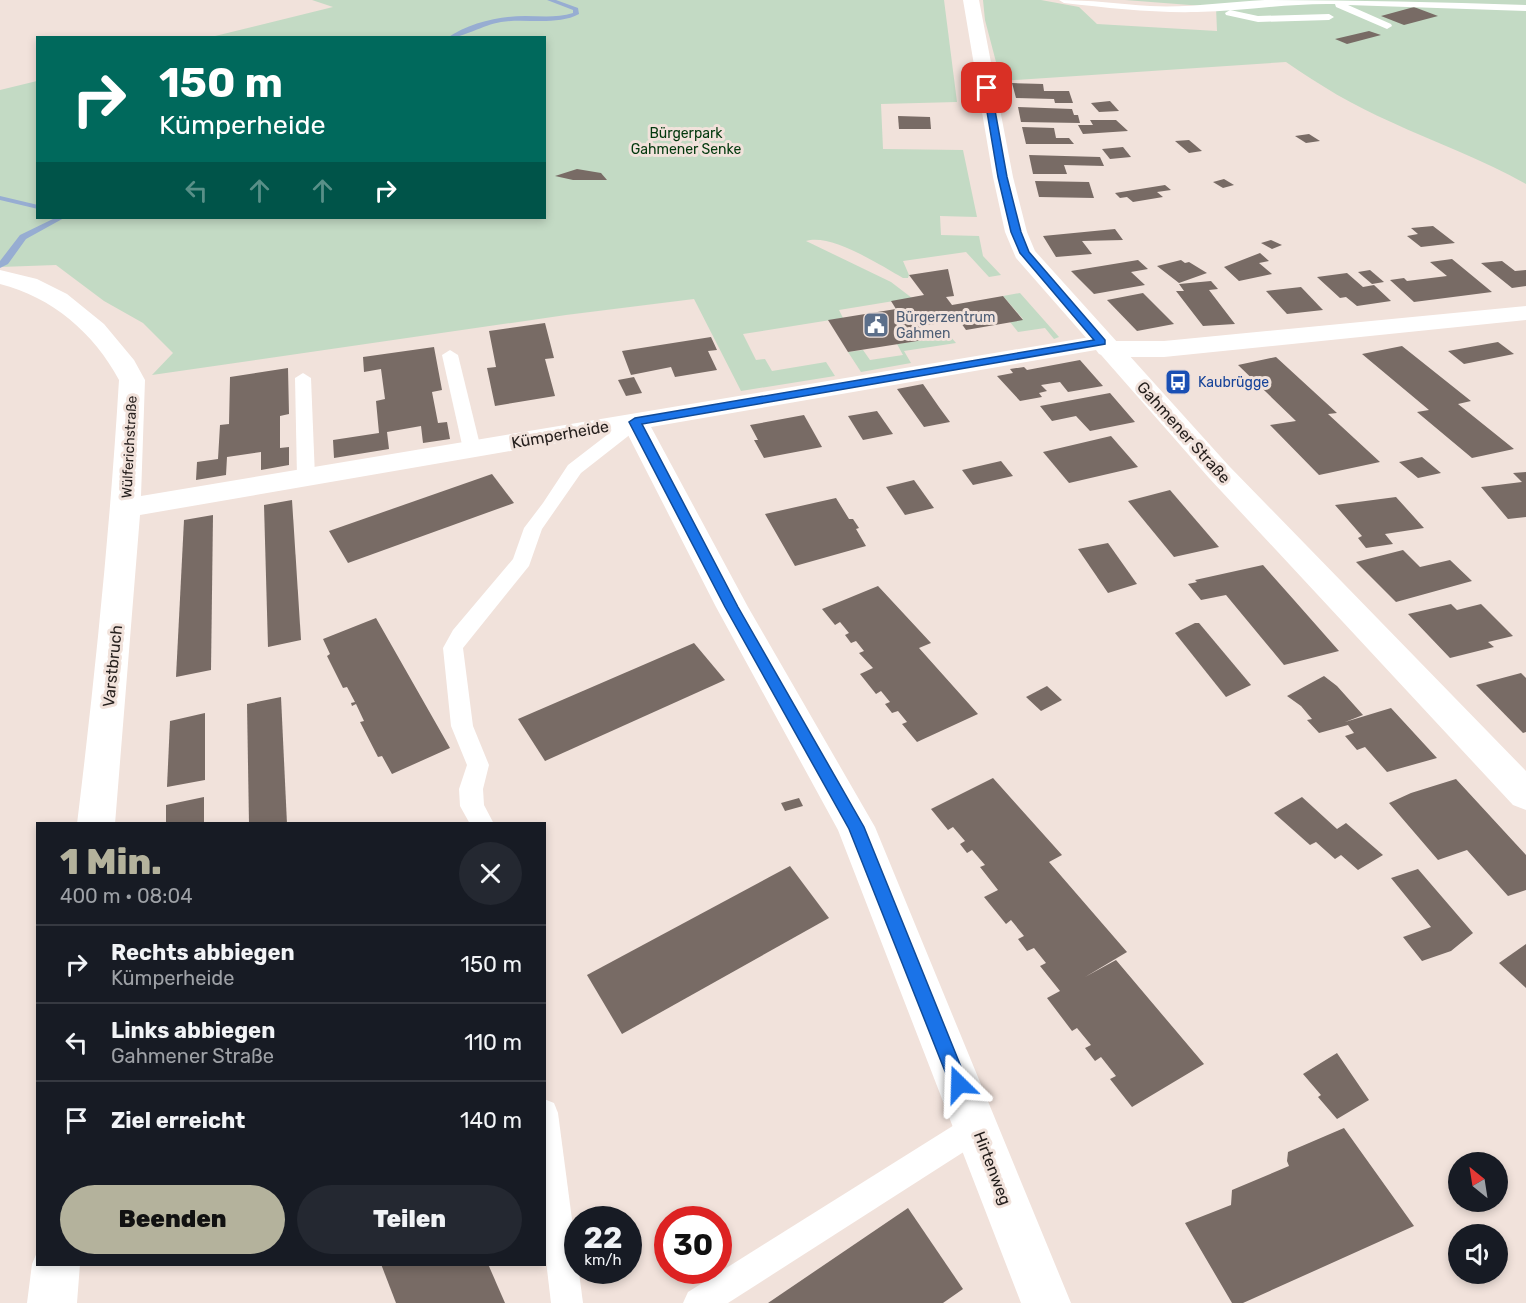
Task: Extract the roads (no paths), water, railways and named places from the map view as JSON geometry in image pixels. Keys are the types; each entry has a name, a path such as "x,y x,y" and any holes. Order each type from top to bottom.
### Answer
{"street":[{"name":"Gahmener Straße","path":"971,0 1003,177 1016,232 1024,253 1219,472 1526,795"},
{"name":"Wülferichstraße","path":"0,277 29,284 59,299 95,329 121,360 132,380 126,508"},
{"path":"1105,346 1164,349 1526,313"},
{"name":"Kümperheide","path":"126,508 1105,346"},
{"name":"Hirtenweg","path":"635,422 732,607 856,827 1046,1303"},
{"name":"Varstbruch","path":"96,822 126,508"},
{"path":"52,1303 56,1266"}],"lane":[{"path":"1064,0 1130,7 1200,9 1240,14 1258,19 1329,16"},
{"path":"1200,9 1298,0 1526,8"},
{"path":"1328,1 1386,26"},
{"path":"1509,7 1515,13 1526,17"},
{"path":"450,355 472,449"},
{"path":"303,378 306,477"},
{"path":"481,822 472,806 471,789 478,765 462,726 453,648 460,634 504,585 522,561 533,528 550,507 574,469 635,422"},
{"path":"699,1303 977,1127"},
{"path":"546,1130 567,1303"}],"waterway":[{"path":"454,36 474,27 501,20 555,18 576,14 576,9 550,0"},
{"path":"0,198 36,207"},
{"path":"0,265 5,262 23,237 58,219"}],"place":[{"name":"Bürgerzentrum Gahmen","path":"876,325"},
{"name":"Kaubrügge","path":"1178,382"}],"park label":[{"name":"Bürgerpark Gahmener Senke","path":"686,142"}]}
